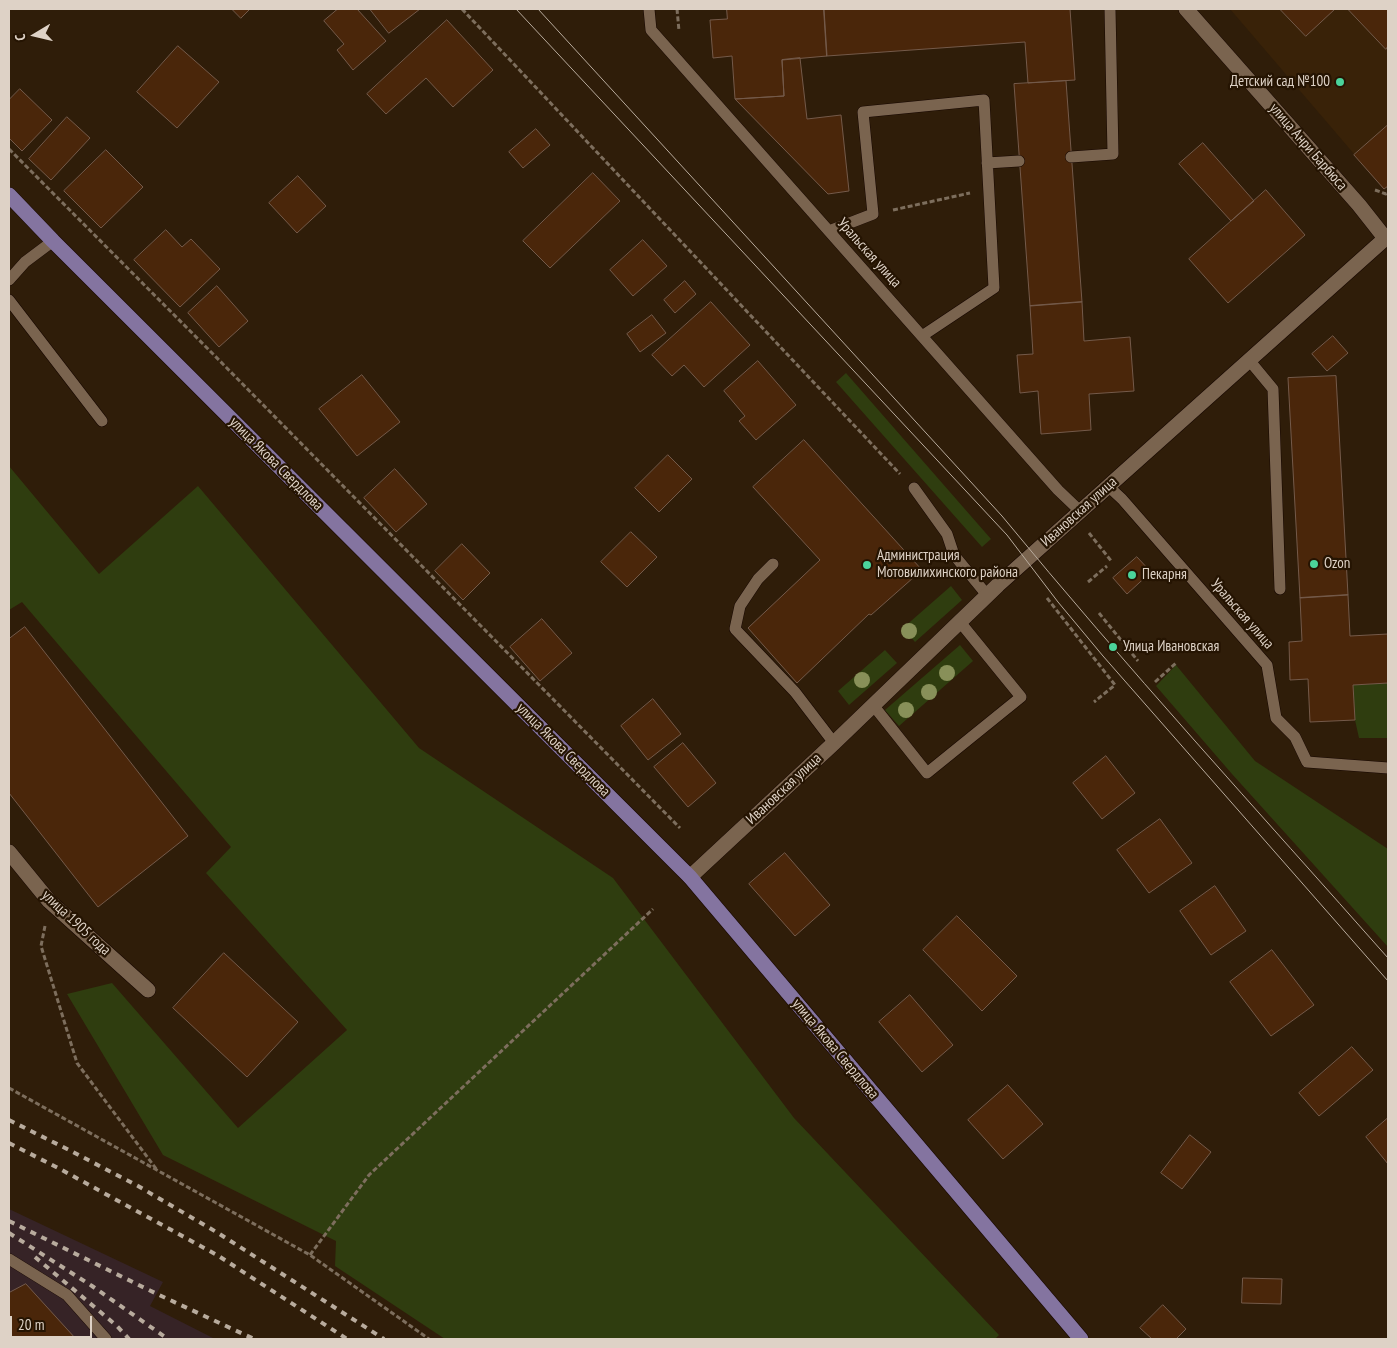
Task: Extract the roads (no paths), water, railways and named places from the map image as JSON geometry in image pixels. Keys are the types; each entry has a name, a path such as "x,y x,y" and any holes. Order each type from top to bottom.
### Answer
{"main road":[{"name":"улица Якова Свердлова","path":"9,194 53,241 690,878 1080,1339"}],"street":[{"name":"улица Анри Барбюса","path":"1186,9 1387,239"},
{"name":"Ивановская улица","path":"690,878 873,706 987,595 1248,360 1387,239"},
{"name":"улица 1905 года","path":"9,852 49,901 148,990"}],"lane":[{"name":"Уральская улица","path":"649,9 650,30 1058,490 1080,511"},
{"path":"1071,158 1113,154 1110,9"},
{"path":"830,231 872,214 863,112 984,100 994,288 922,336"},
{"path":"987,163 1019,161"},
{"path":"9,280 25,262 53,241"},
{"path":"9,300 102,421"},
{"path":"1248,360 1273,389 1280,589"},
{"name":"Уральская улица","path":"1108,486 1122,499 1267,665 1276,718 1295,737 1308,762 1388,768"},
{"path":"914,488 947,534 954,555 987,595"},
{"path":"773,564 758,579 740,606 735,629 795,692 834,743"},
{"path":"873,706 927,773 1021,698 960,622"},
{"path":"9,1259 66,1294 106,1339"}],"tram line":[{"path":"516,9 1007,535 1058,602 1103,656 1388,981"},
{"path":"538,9 1002,516 1145,684 1388,958"}],"railway":[{"path":"9,1120 138,1186 218,1233 384,1339"},
{"path":"9,1143 217,1255 347,1339"},
{"path":"9,1221 157,1294 254,1339"},
{"path":"9,1233 92,1286 168,1339"},
{"path":"35,1257 117,1326 129,1339"}],"place":[{"name":"Детский сад №100","path":"1340,82"},
{"name":"Ozon","path":"1314,564"},
{"name":"Администрация Мотовилихинского района","path":"867,565"},
{"name":"Пекарня","path":"1132,575"},
{"name":"Улица Ивановская","path":"1113,647"}]}
